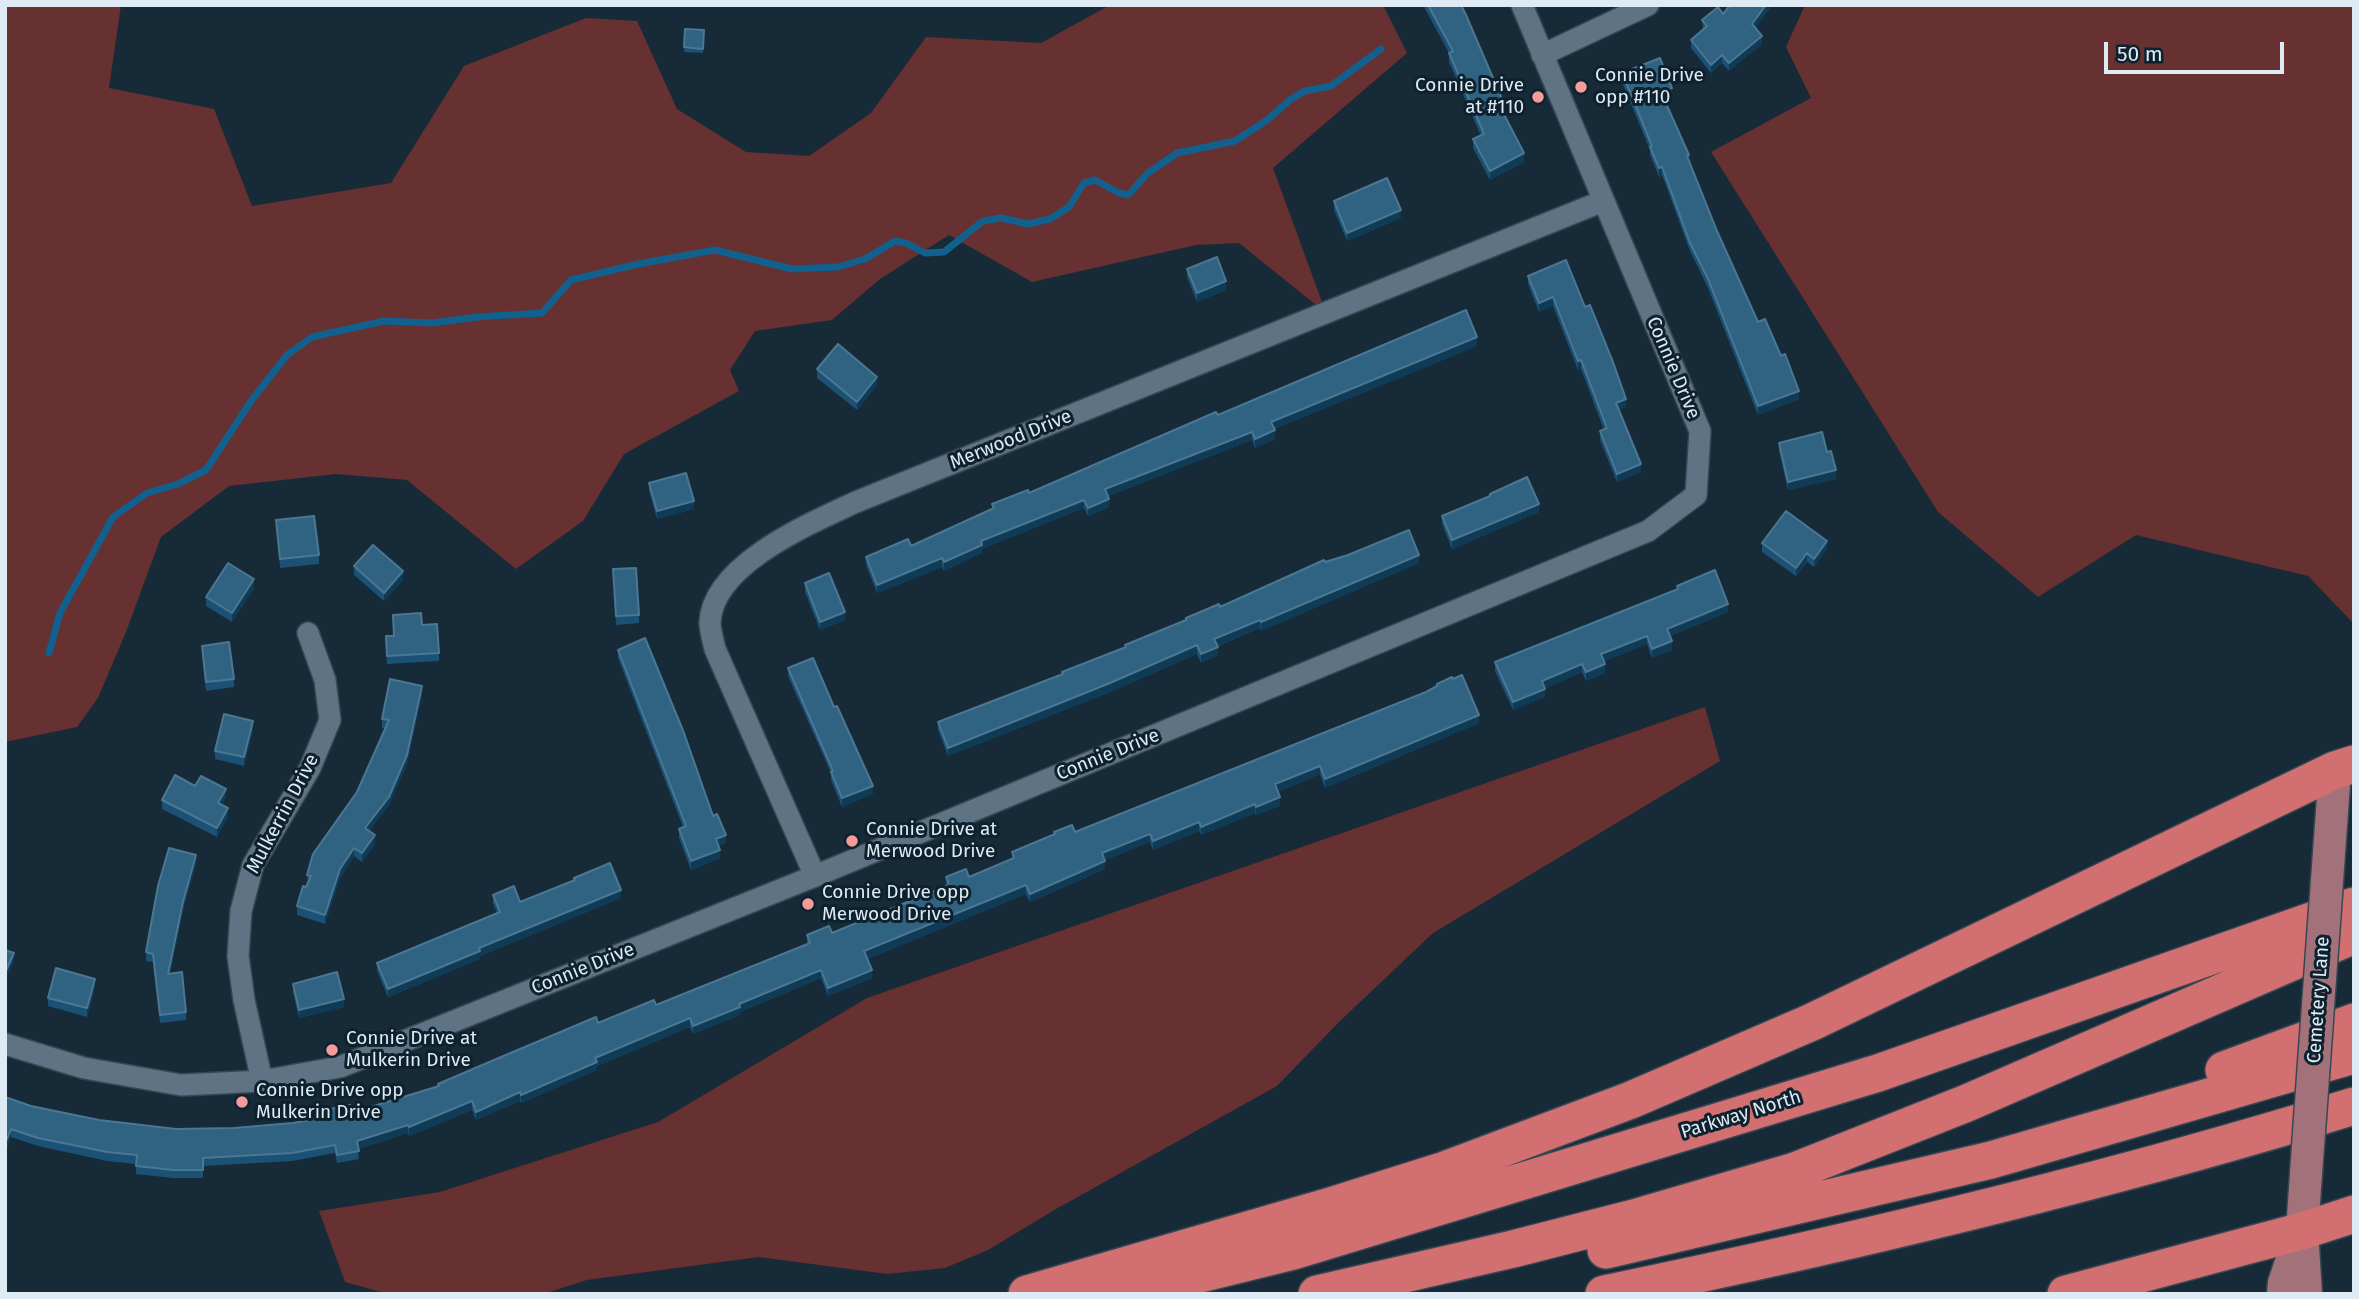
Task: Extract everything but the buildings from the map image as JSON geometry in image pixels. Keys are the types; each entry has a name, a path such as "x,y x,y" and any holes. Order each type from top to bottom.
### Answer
{"highway":[{"path":"1027,1294 1321,1209 1418,1178 1536,1138 1631,1100 1812,1022 2344,767"},
{"name":"Parkway North","path":"1119,1294 1293,1251 1878,1073 2354,906"},
{"path":"1317,1294 1634,1218 1795,1171 1967,1103 2354,935"},
{"path":"1789,1206 2201,1078 2354,1022"},
{"path":"1396,1294 1565,1260 1991,1160 2354,1055"},
{"path":"1604,1294 1842,1243 2022,1200 2230,1144 2354,1106"},
{"path":"2066,1294 2302,1231 2354,1214"}],"main road":[{"name":"Cemetery Lane","path":"2306,1294 2302,1231 2327,881 2344,767"},
{"name":"Cemetery Lane","path":"2283,1294 2284,1283 2302,1231"}],"street":[{"name":"Connie Drive","path":"5,1044 84,1068 181,1085 262,1081 340,1067 815,876 1648,531 1696,495 1700,431 1522,5"},
{"path":"1542,55 1648,5"},
{"name":"Merwood Drive","path":"815,876 715,649 711,633 710,620 722,590 752,558 788,535 856,502 1603,201"},
{"name":"Mulkerrin Drive","path":"262,1081 242,989 239,956 241,911 253,865 310,768 330,720 325,680 308,633"}],"shaded area":[{"path":"5,5 121,5 109,88 214,109 252,206 391,183 464,66 586,18 637,21 677,109 746,152 809,156 871,113 926,37 1041,43 1110,5 1383,5 1407,53 1273,168 1326,313 1239,243 1196,245 1032,282 949,235 880,279 832,320 755,331 730,370 739,391 624,454 583,521 516,569 407,480 336,474 229,486 161,537 98,698 77,727 5,742"},
{"path":"1805,5 2354,5 2354,624 2308,576 2136,535 2038,597 1938,512 1711,152 1811,98 1786,47"},
{"path":"1705,707 1720,761 1433,933 1339,1022 1277,1086 988,1250 945,1268 887,1274 759,1257 587,1280 543,1294 388,1294 345,1282 319,1211 440,1192 658,1122 867,998"}],"waterway":[{"path":"49,653 60,613 113,517 147,493 178,484 206,470 251,401 287,355 312,337 384,321 432,323 542,313 571,280 715,250 792,269 838,267 865,259 895,241 906,243 925,253 944,252 983,221 1001,218 1028,224 1050,219 1069,207 1084,183 1095,180 1128,195 1148,173 1177,153 1235,141 1267,120 1291,99 1305,91 1331,86 1381,49"}],"place":[{"name":"Connie Drive opp #110","path":"1581,87"},
{"name":"Connie Drive at #110","path":"1538,97"},
{"name":"Connie Drive at Merwood Drive","path":"852,841"},
{"name":"Connie Drive opp Merwood Drive","path":"808,904"},
{"name":"Connie Drive at Mulkerin Drive","path":"332,1050"},
{"name":"Connie Drive opp Mulkerin Drive","path":"242,1102"}]}
